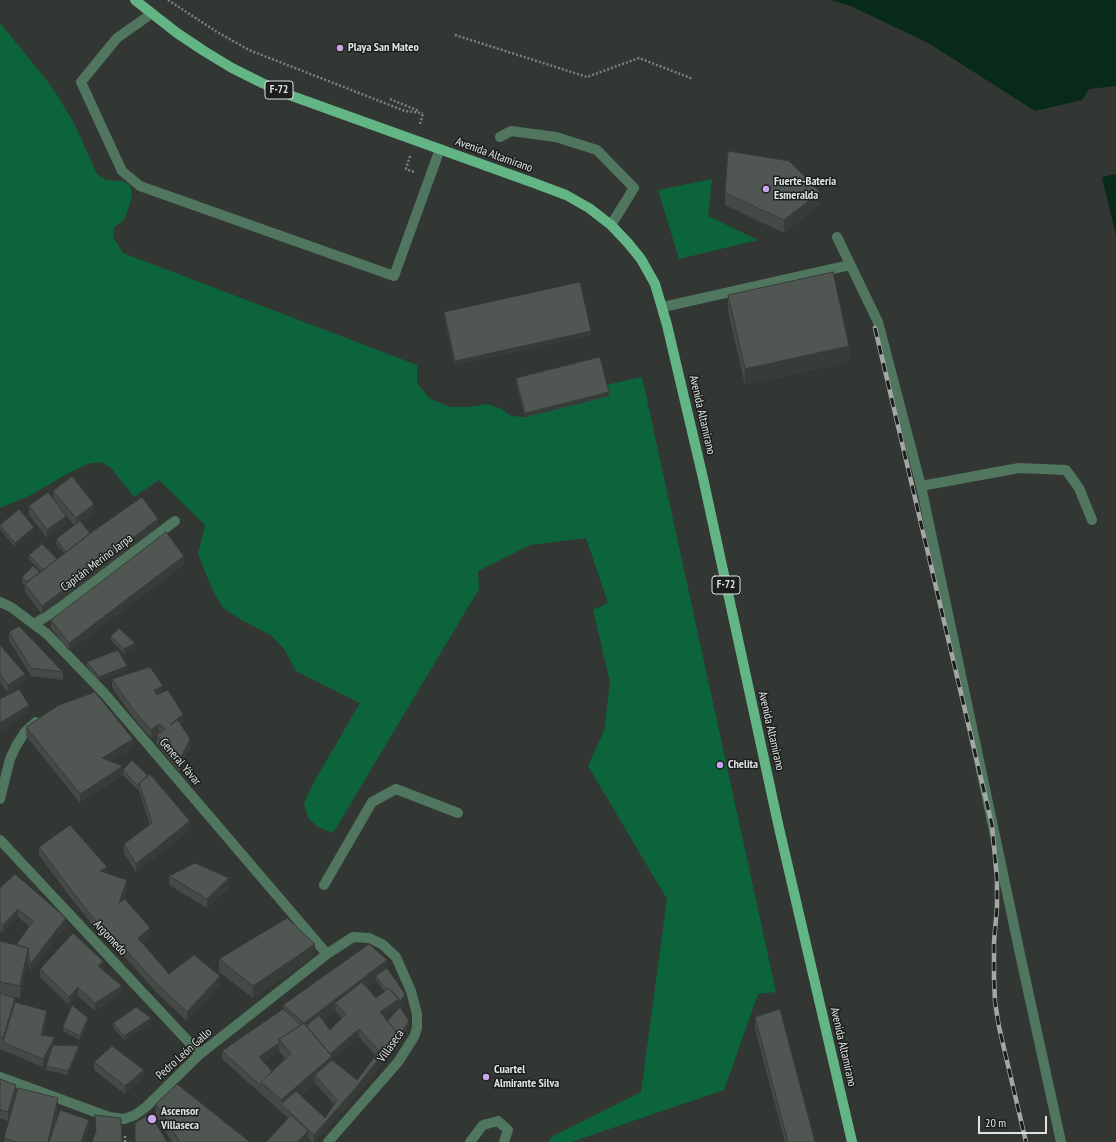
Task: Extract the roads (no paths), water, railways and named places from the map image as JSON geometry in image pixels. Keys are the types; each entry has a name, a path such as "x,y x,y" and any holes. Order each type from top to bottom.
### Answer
{"main road":[{"name":"Avenida Altamirano","path":"135,0 151,14 204,51 232,68 262,83 292,96 566,195 589,208 611,225 641,259 655,284 663,307 703,478 778,821 852,1142"}],"street":[{"path":"151,14 118,38 81,82 122,171 140,186 394,276 440,149"},
{"path":"500,137 511,131 556,137 597,150 634,188 611,225"},
{"path":"836,237 878,322 921,486 1061,1142"},
{"path":"663,307 850,265"},
{"path":"921,486 1019,468 1066,470 1079,488 1092,520"},
{"name":"Capitán Merino Jarpa","path":"34,624 58,609 175,521"},
{"name":"General Yávar","path":"0,602 10,607 47,634 104,693 327,954"},
{"path":"92,698 104,693"},
{"path":"0,799 10,759 16,746 25,732 37,721 43,718"},
{"path":"324,885 372,802 396,789 458,813"},
{"name":"Argomedo","path":"0,840 200,1054"},
{"name":"Pedro León Gallo","path":"0,1077 109,1117 124,1119 135,1115 146,1107 200,1054 327,954 353,937 369,938"},
{"name":"Villaseca","path":"328,1142 398,1062 414,1037 417,1028 417,1014 411,991 396,957 382,944 369,938"},
{"path":"470,1142 483,1125 498,1121 508,1130 504,1142"}],"railway":[{"path":"875,328 992,825 997,879 997,907 994,942 995,1002 999,1027 1026,1142"}],"place":[{"name":"Playa San Mateo","path":"340,48"},
{"name":"Fuerte-Batería Esmeralda","path":"766,189"},
{"name":"Chelita","path":"720,765"},
{"name":"Cuartel Almirante Silva","path":"486,1077"},
{"name":"Ascensor Villaseca","path":"152,1119"}]}
